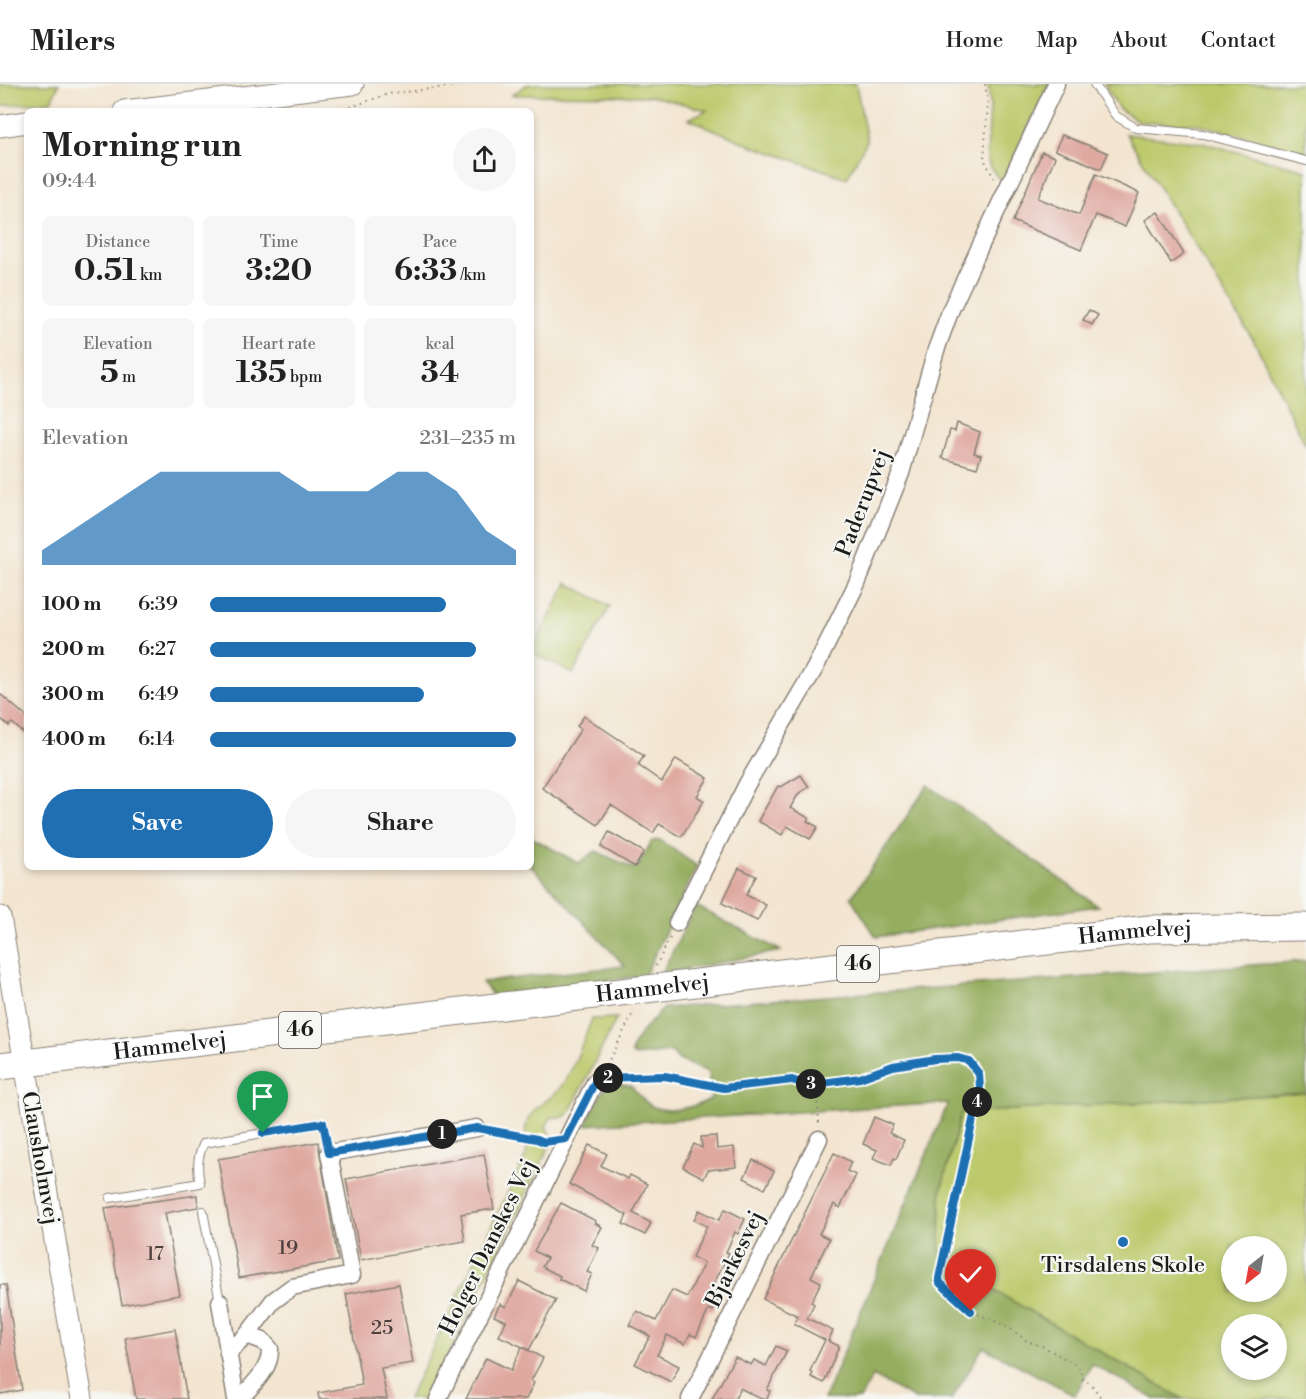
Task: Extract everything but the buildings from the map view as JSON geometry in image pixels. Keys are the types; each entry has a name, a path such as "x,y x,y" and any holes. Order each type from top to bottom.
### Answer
{"highway":[{"name":"Hammelvej","path":"12,1065 1149,929 1306,927"}],"street":[{"path":"149,108 353,84"},
{"name":"Paderupvej","path":"677,923 747,784 815,668 856,583 901,473 947,319 1056,84"},
{"path":"0,126 24,122"},
{"name":"Clausholmvej","path":"0,916 12,1065 82,1399"},
{"name":"Holger Danskes Vej","path":"438,1399 566,1139 598,1080"},
{"path":"228,1353 247,1335 273,1301 292,1287 352,1275 329,1153 477,1128"},
{"name":"Bjarkesvej","path":"690,1399 819,1139"},
{"path":"220,1302 236,1399"},
{"path":"240,1399 264,1371 271,1359 270,1349 263,1341 247,1335"}],"lane":[{"path":"1094,84 1116,116 1136,128 1203,134 1306,161"},
{"path":"110,1198 200,1183 197,1167 198,1154 204,1143 323,1123 329,1153"},
{"path":"203,1212 220,1302"}],"path":[{"path":"348,108 388,94 471,84"},
{"path":"986,84 988,102 984,159 992,174 1006,191"},
{"path":"653,971 677,923"},
{"path":"598,1080 635,1009"},
{"path":"598,1080 665,1076 724,1088 792,1080 807,1085 860,1078 893,1066 935,1059 958,1058 969,1061 979,1074 980,1087 942,1258 940,1283 971,1311 1008,1327 1027,1341 1044,1347 1073,1363 1079,1368 1083,1379 1091,1384 1102,1399"},
{"path":"807,1085 813,1091 818,1105 819,1139"},
{"path":"477,1128 544,1142 566,1139"}],"green space":[{"path":"0,84 59,84 51,101 0,106"},
{"path":"856,84 867,141 847,178 752,146 689,119 707,110 652,96 512,95 526,85"},
{"path":"988,84 1049,84 1003,179 999,179 990,167 987,158 990,105"},
{"path":"1104,84 1306,84 1306,153 1198,124 1140,122 1119,109"},
{"path":"1126,134 1204,143 1306,170 1306,446 1255,343"},
{"path":"567,583 610,606 573,674 534,654 534,646"},
{"path":"928,785 1098,906 876,937 851,898"},
{"path":"534,839 578,863 596,851 633,868 637,867 652,841 660,840 697,866 645,975 495,998 482,982 625,966 534,869"},
{"path":"696,906 781,951 661,974"},
{"path":"1306,961 1306,1093 961,1113 941,1191 940,1251 953,1267 1183,1399 1155,1399 1092,1364 1075,1395 983,1347 952,1399 915,1399 873,1376 860,1399 824,1399 948,1103 586,1125 600,1096 612,1083 631,1086 651,1106 663,1110 688,1107 711,1099 708,1072 679,1060 672,1052 635,1056 631,1053 640,1035 664,1008"},
{"path":"617,1018 569,1113 566,1116 551,1118 546,1126 551,1138 549,1147 427,1399 408,1399 526,1155 525,1129 530,1116 556,1093 565,1081 592,1019"},
{"name":"Tirsdalens Skole","path":"1306,1093 1306,1399 1183,1399 953,1267 940,1251 941,1191 961,1113"}],"place":[{"name":"Tirsdalens Skole","path":"1123,1242"}],"route":[{"path":"263,1133 323,1123 329,1153 477,1128 546,1142 566,1139 595,1082 600,1078 665,1076 724,1088 792,1080 807,1085 860,1078 893,1066 935,1059 958,1058 969,1061 979,1074 980,1087 939,1278 940,1283 971,1311"}]}
